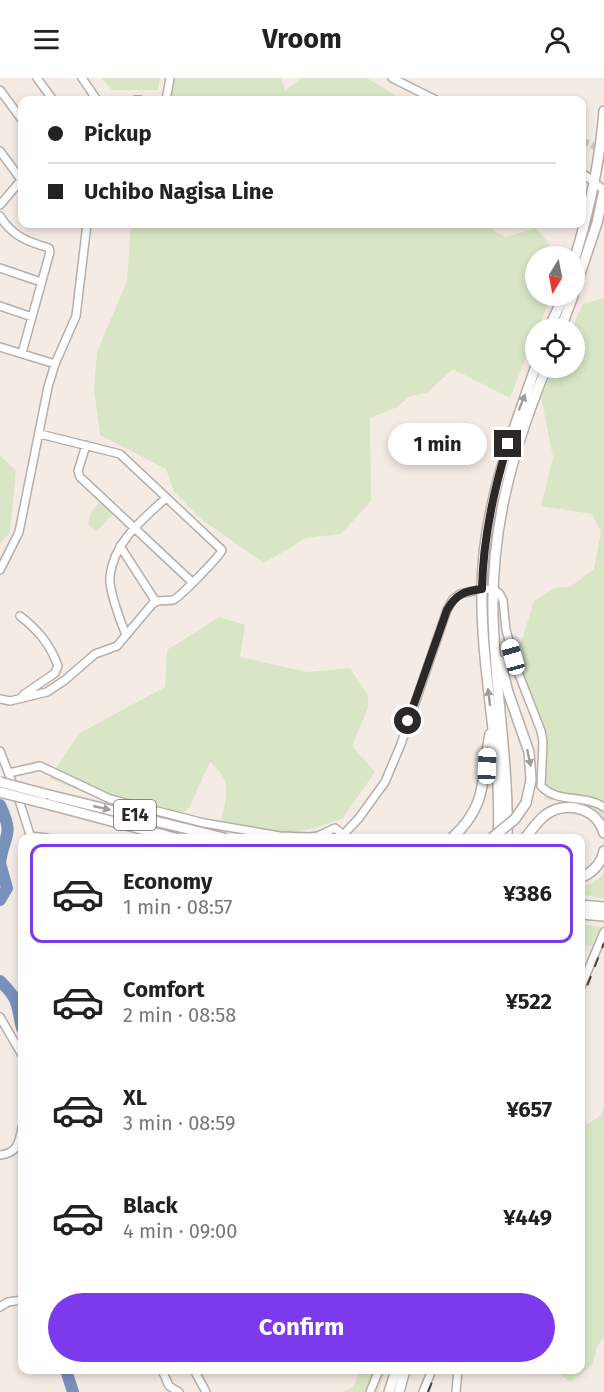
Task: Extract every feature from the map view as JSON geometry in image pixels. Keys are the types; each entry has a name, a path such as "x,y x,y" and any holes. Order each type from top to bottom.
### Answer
{"highway":[{"path":"586,224 604,111"},
{"path":"585,260 597,223 604,190"},
{"path":"579,246 585,228"},
{"path":"498,834 498,786 488,691 482,589 486,528 508,444 532,378"},
{"path":"507,834 506,777 495,641 494,590 498,527 505,490 526,418 542,378"},
{"path":"495,641 508,692 529,753 531,780 526,803 515,819 497,834"},
{"path":"456,834 468,823 478,807 483,789 492,726"},
{"name":"E14","path":"0,782 46,799 61,808 160,834"},
{"name":"E14","path":"0,792 46,799 204,834"},
{"path":"528,834 544,816 561,807 586,810 596,818 604,833"},
{"path":"61,808 148,834"},
{"path":"585,875 592,871 603,857 604,851"},
{"path":"585,910 604,907"},
{"path":"585,910 604,916"},
{"path":"389,1392 395,1374"},
{"path":"399,1392 404,1374"}],"street":[{"path":"37,78 50,96"},
{"path":"82,78 95,96"},
{"path":"167,96 170,78"},
{"path":"392,78 428,96"},
{"path":"0,90 18,115"},
{"path":"0,151 18,175"},
{"path":"586,176 604,190"},
{"path":"0,205 18,185"},
{"path":"0,216 10,231 49,248 50,252 22,353"},
{"path":"0,570 19,532 48,387 76,316 87,228"},
{"path":"0,268 41,282"},
{"path":"0,306 32,317"},
{"path":"0,347 56,364"},
{"path":"0,699 10,701 47,692 95,654 117,646 156,602 173,600 179,596 222,553 222,550 120,454 40,434"},
{"path":"86,445 78,471 80,477 192,582"},
{"path":"126,635 109,579 114,556 134,527 166,498"},
{"path":"120,546 156,602"},
{"path":"344,834 376,797 385,782 453,599 460,594 482,589 494,590 503,600 506,630 518,672 541,731 543,742 540,786 553,796 590,801 604,807"},
{"path":"20,616 44,637 58,666 55,673 22,697"},
{"path":"0,751 29,834"},
{"path":"9,773 40,765 110,799 204,823 268,834"},
{"path":"322,834 335,828 342,834"},
{"path":"585,977 604,932"},
{"path":"0,1017 18,1048"},
{"path":"0,1155 10,1153 18,1146"},
{"path":"0,1307 8,1302 18,1301"},
{"path":"164,1374 169,1386 179,1392"},
{"path":"196,1374 206,1392"},
{"path":"370,1392 377,1374"},
{"path":"423,1392 430,1374"},
{"path":"456,1392 458,1374"}],"green space":[{"path":"102,78 160,78 158,90 112,90"},
{"path":"174,78 281,78 285,91 302,78 367,78 396,96 172,96"},
{"path":"131,228 492,228 492,230 506,237 536,228 549,243 549,246 525,246 525,306 547,306 542,318 525,318 525,360 510,398 453,369 427,393 410,396 397,407 370,418 371,501 341,534 306,538 264,563 201,519 174,492 166,469 100,435 94,389 97,352 127,281"},
{"path":"604,298 604,821 599,813 566,802 545,799 542,786 546,750 515,662 534,601 554,588 570,587 594,569 601,532 592,514 541,506 553,457 541,397 550,378 585,378 585,318 577,318 585,303"},
{"path":"0,456 16,470 10,532 0,544"},
{"path":"103,498 116,511 96,532 88,524 91,512"},
{"path":"219,617 245,625 240,657 307,672 350,668 368,695 368,708 352,746 375,772 343,818 316,828 274,834 219,830 226,785 223,777 210,762 189,808 172,820 85,793 49,778 80,733 165,687 167,650"},
{"path":"604,871 604,899 585,895 585,886 603,875"},
{"path":"585,925 600,927 593,946 585,945"},
{"path":"604,1106 604,1338 597,1346 593,1364 585,1370 585,1121 588,1124 601,1115"},
{"path":"359,1374 384,1374 378,1392 343,1392 353,1387"},
{"path":"560,1374 580,1374 570,1382"}],"waterway":[{"path":"0,805 8,830 0,863"},
{"path":"0,863 7,888 0,900"},
{"path":"0,981 11,993 18,1007"},
{"path":"67,1374 73,1392"}],"tunnel":[{"path":"586,143 602,149"}],"railway":[{"path":"585,991 604,943"},
{"path":"428,1392 435,1374"}],"route":[{"path":"408,721 447,610 453,599 471,590 482,589 486,528 508,444"}]}
